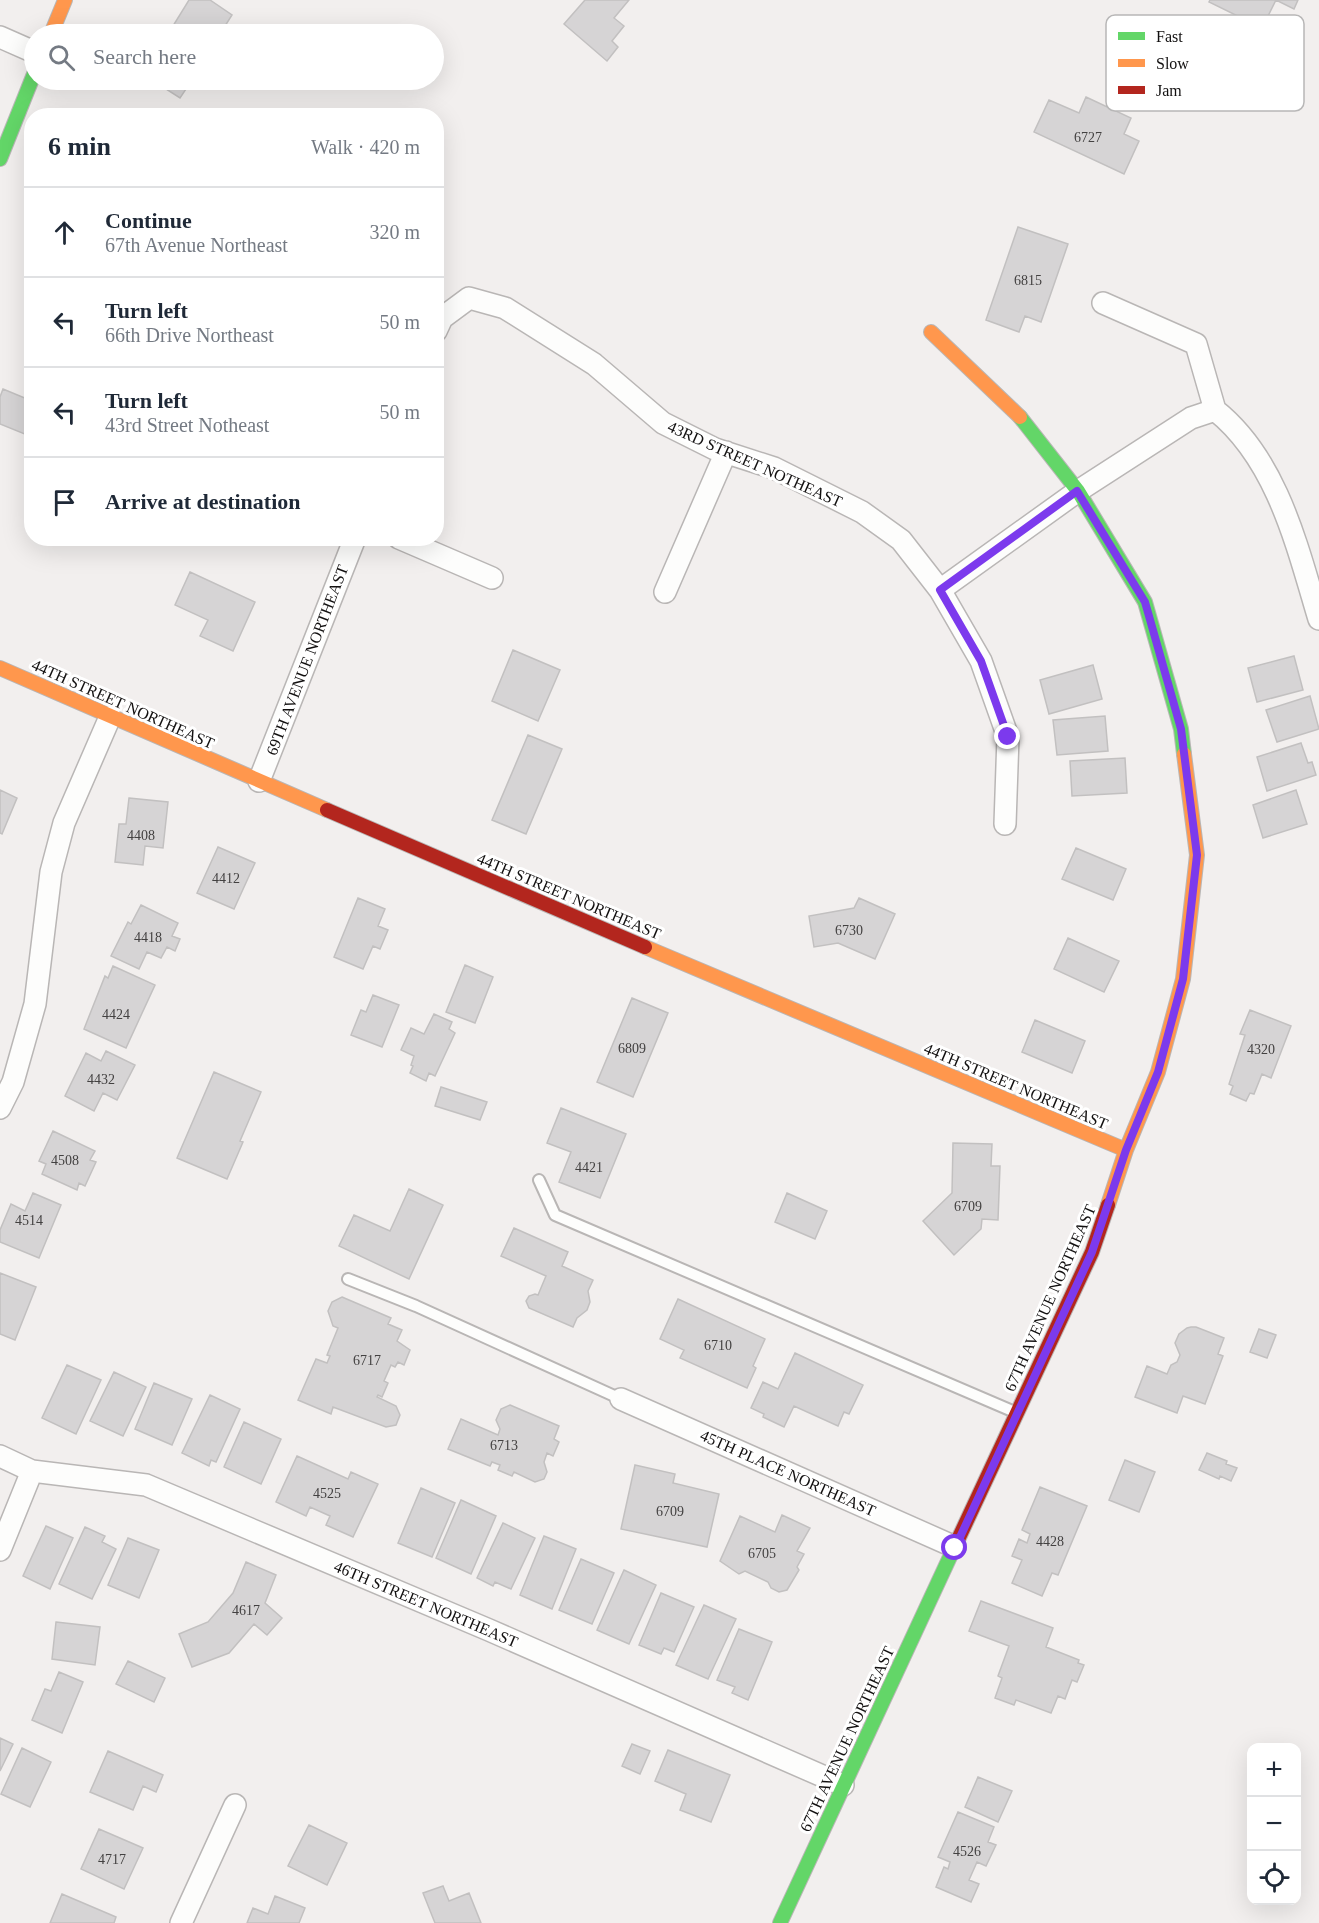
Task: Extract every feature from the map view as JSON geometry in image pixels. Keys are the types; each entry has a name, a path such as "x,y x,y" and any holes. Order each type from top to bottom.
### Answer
{"street":[{"path":"55,24 64,0"},
{"path":"0,37 24,48"},
{"path":"0,159 28,90"},
{"name":"43RD STREET NOTHEAST","path":"444,317 469,298 505,308 594,364 663,423 726,452 774,468 862,512 901,540 940,590 981,661 1008,737 1005,824"},
{"path":"1102,303 1196,344 1215,410 1233,424 1250,444 1289,520 1319,619"},
{"name":"67TH AVENUE NORTHEAST","path":"780,1923 1092,1252 1126,1150 1158,1072 1183,979 1197,855 1181,729 1145,602 1077,491 1021,418 931,332"},
{"path":"940,590 1077,491 1191,418 1215,410"},
{"path":"665,592 726,452"},
{"name":"69TH AVENUE NORTHEAST","path":"260,781 352,546"},
{"path":"418,546 492,578"},
{"name":"44TH STREET NORTHEAST","path":"0,668 758,996 1126,1150"},
{"path":"0,1108 6,1079 35,1004 51,872 64,823 110,717"},
{"name":"45TH PLACE NORTHEAST","path":"621,1399 955,1548"},
{"name":"46TH STREET NORTHEAST","path":"0,1456 32,1472 146,1485 500,1635 843,1785"},
{"path":"0,1550 32,1472"},
{"path":"181,1923 235,1805"}],"lane":[{"path":"539,1180 555,1215 1017,1413"},
{"path":"348,1279 416,1306 621,1399"}],"building":[{"path":"189,0 210,0 232,15 226,24 174,24"},
{"path":"585,0 629,0 614,18 624,26 612,41 618,47 607,61 564,24"},
{"path":"1210,0 1276,0 1268,15 1236,15 1209,2"},
{"path":"1276,0 1298,0 1294,9"},
{"path":"168,90 185,90 180,98"},
{"path":"1086,97 1106,106 1106,111 1116,111 1131,118 1124,134 1139,141 1124,174 1034,132 1049,100 1079,113"},
{"path":"1018,227 1068,244 1041,322 1025,316 1019,332 986,320"},
{"path":"3,389 24,398 24,434 0,424 0,397"},
{"path":"190,572 255,602 233,651 200,636 208,620 175,605"},
{"path":"513,650 560,670 538,721 492,701"},
{"path":"1294,656 1303,690 1257,702 1248,668"},
{"path":"1093,665 1102,699 1049,714 1040,680"},
{"path":"1310,696 1319,729 1277,742 1266,710"},
{"path":"1105,716 1108,751 1057,755 1053,720"},
{"path":"528,735 562,749 526,834 492,820"},
{"path":"1301,743 1308,763 1312,762 1316,775 1267,791 1257,757"},
{"path":"1125,758 1127,793 1072,796 1070,761"},
{"path":"0,790 17,798 2,834 0,833"},
{"path":"1296,790 1307,824 1263,838 1253,805"},
{"path":"129,798 168,802 163,848 145,846 143,865 115,862 119,824 126,824"},
{"path":"218,847 255,863 234,909 197,893"},
{"path":"1076,848 1126,869 1113,900 1062,879"},
{"path":"358,898 385,909 378,926 388,930 380,949 373,946 363,969 334,957"},
{"path":"859,898 895,914 875,959 838,943 814,947 809,916 854,908"},
{"path":"141,905 178,923 172,936 180,939 175,951 167,947 161,958 147,952 139,969 111,956 128,922 131,924"},
{"path":"1068,938 1119,961 1104,992 1054,969"},
{"path":"465,965 493,977 475,1023 446,1012"},
{"path":"113,966 155,985 126,1048 84,1029 105,976 108,978"},
{"path":"373,995 399,1005 382,1047 351,1035 361,1010 366,1012"},
{"path":"632,998 668,1013 633,1097 597,1082"},
{"path":"1250,1010 1291,1026 1271,1078 1262,1074 1254,1094 1250,1093 1246,1101 1230,1094 1233,1086 1229,1084 1245,1035 1240,1034"},
{"path":"434,1014 452,1022 449,1029 455,1033 435,1076 429,1073 426,1081 410,1073 414,1056 401,1050 411,1028 424,1034"},
{"path":"1035,1020 1085,1041 1072,1073 1022,1052"},
{"path":"106,1051 135,1065 117,1100 103,1093 94,1111 65,1096 86,1053 101,1061"},
{"path":"214,1072 261,1092 227,1179 177,1158"},
{"path":"441,1087 487,1102 480,1120 435,1106"},
{"path":"561,1108 626,1134 600,1198 559,1182 571,1152 547,1143"},
{"path":"53,1131 95,1151 90,1160 96,1162 85,1186 79,1183 77,1190 42,1174 46,1164 39,1161"},
{"path":"953,1143 992,1144 991,1166 1000,1166 998,1220 982,1219 981,1229 954,1255 923,1221 952,1193"},
{"path":"409,1189 443,1205 409,1279 339,1246 354,1215 390,1231"},
{"path":"33,1193 61,1205 39,1258 0,1242 0,1230 11,1204 25,1211"},
{"path":"787,1193 827,1211 815,1239 775,1222"},
{"path":"514,1228 568,1252 562,1266 593,1280 588,1291 590,1302 587,1310 577,1318 573,1327 529,1308 526,1301 529,1296 538,1295 546,1276 501,1256"},
{"path":"0,1273 36,1287 15,1340 0,1334"},
{"path":"342,1297 391,1318 388,1324 402,1330 397,1341 410,1350 404,1365 398,1362 395,1367 391,1365 384,1381 388,1383 382,1397 378,1395 377,1397 396,1406 400,1415 396,1425 386,1427 333,1407 331,1414 298,1400 316,1359 327,1363 330,1356 327,1355 338,1328 333,1326 328,1311 332,1302"},
{"path":"678,1299 765,1339 753,1366 756,1368 747,1388 680,1358 684,1350 660,1339"},
{"path":"1191,1327 1224,1338 1218,1354 1223,1356 1205,1404 1183,1396 1177,1413 1135,1397 1147,1366 1167,1374 1171,1365 1177,1362 1180,1355 1175,1343 1179,1334"},
{"path":"1259,1329 1276,1335 1267,1358 1250,1352"},
{"path":"795,1353 863,1385 849,1414 844,1412 838,1426 794,1406 784,1427 763,1417 764,1414 751,1408 763,1382 778,1389"},
{"path":"67,1365 101,1380 76,1434 42,1418"},
{"path":"114,1372 146,1387 123,1436 90,1421"},
{"path":"154,1383 192,1399 172,1445 135,1429"},
{"path":"210,1395 240,1409 216,1462 211,1460 209,1466 182,1453"},
{"path":"510,1405 559,1426 554,1439 559,1442 553,1456 547,1453 544,1462 547,1472 544,1479 535,1482 514,1472 512,1476 498,1470 500,1465 492,1462 490,1466 448,1449 461,1419 498,1435 500,1429 496,1420 501,1409"},
{"path":"244,1422 281,1439 261,1484 224,1467"},
{"path":"1207,1453 1237,1468 1231,1481 1220,1476 1219,1479 1199,1470"},
{"path":"297,1456 348,1479 351,1472 378,1484 353,1537 326,1525 330,1516 310,1507 306,1516 276,1502"},
{"path":"1125,1460 1155,1472 1139,1512 1109,1500"},
{"path":"635,1465 675,1474 673,1483 719,1494 707,1547 621,1529"},
{"path":"1040,1487 1087,1506 1058,1575 1052,1573 1042,1596 1012,1583 1022,1560 1012,1556 1019,1539 1027,1543 1030,1534 1022,1530"},
{"path":"421,1488 455,1503 432,1557 398,1543"},
{"path":"461,1500 496,1516 471,1574 436,1558"},
{"path":"782,1515 810,1528 797,1551 804,1554 797,1567 799,1570 787,1590 779,1592 771,1588 768,1582 745,1571 739,1574 720,1561 740,1516 775,1532"},
{"path":"503,1523 535,1538 511,1589 495,1582 493,1586 477,1578"},
{"path":"46,1526 73,1538 50,1589 23,1576"},
{"path":"85,1527 105,1536 102,1542 116,1549 92,1599 59,1584"},
{"path":"544,1536 576,1549 552,1609 520,1595"},
{"path":"128,1538 159,1550 139,1598 108,1585"},
{"path":"581,1559 614,1573 592,1624 559,1610"},
{"path":"246,1562 276,1575 265,1603 282,1618 267,1635 254,1624 229,1653 192,1667 179,1634 208,1622 233,1593"},
{"path":"624,1570 656,1585 629,1644 597,1630"},
{"path":"661,1593 694,1607 674,1652 664,1648 661,1654 639,1645"},
{"path":"981,1601 1053,1628 1046,1647 1079,1660 1078,1663 1084,1665 1077,1682 1072,1680 1065,1699 1058,1696 1051,1713 1016,1700 1014,1705 995,1698 1002,1678 998,1676 1009,1646 969,1631"},
{"path":"704,1605 736,1619 708,1679 676,1665"},
{"path":"56,1622 100,1627 95,1665 52,1659"},
{"path":"739,1629 772,1642 748,1700 732,1693 735,1687 717,1680"},
{"path":"128,1661 165,1678 154,1702 116,1684"},
{"path":"59,1672 83,1682 62,1733 32,1720 45,1689 51,1691"},
{"path":"0,1738 13,1744 0,1771"},
{"path":"632,1744 650,1751 640,1774 622,1766"},
{"path":"22,1748 51,1762 30,1807 1,1794"},
{"path":"668,1750 730,1775 711,1822 680,1810 686,1794 655,1781"},
{"path":"108,1751 163,1775 156,1792 143,1786 133,1810 90,1792"},
{"path":"978,1777 1012,1791 998,1822 965,1807"},
{"path":"958,1812 994,1827 988,1842 996,1845 986,1866 977,1862 969,1880 979,1884 971,1902 936,1887 944,1867 948,1869 950,1862 938,1857"},
{"path":"309,1825 347,1843 327,1885 288,1866"},
{"path":"99,1829 143,1848 124,1889 81,1869"},
{"path":"443,1886 449,1901 469,1893 481,1923 435,1923 423,1893"},
{"path":"62,1894 116,1917 114,1923 50,1923"},
{"path":"275,1896 305,1908 299,1923 247,1923 253,1908 268,1914"}],"traffic: fast":[{"path":"0,159 28,90"},
{"path":"1020,417 1078,491 1145,602 1181,729 1184,754"},
{"path":"780,1923 955,1546"}],"traffic: slow":[{"path":"55,24 65,0"},
{"path":"931,332 1020,417"},
{"path":"0,668 327,810"},
{"path":"1108,1205 1126,1150 1158,1072 1183,979 1197,855 1184,754"},
{"path":"645,947 1126,1150"}],"traffic: jam":[{"path":"327,810 645,947"},
{"path":"955,1546 1092,1252 1108,1205"}],"route":[{"path":"955,1548 1092,1252 1115,1189 1126,1150 1158,1072 1183,979 1197,855 1181,729 1145,602 1077,491 940,590 981,661 1008,737"}]}
